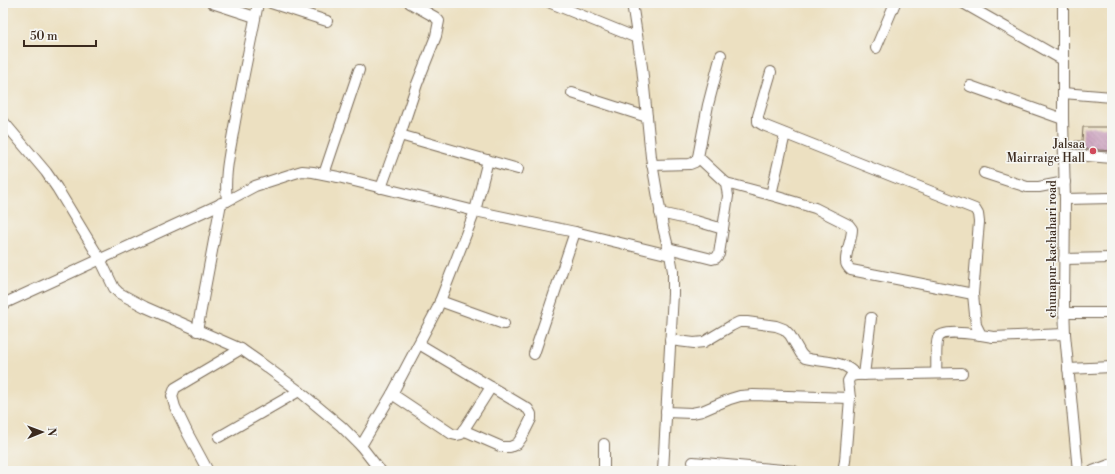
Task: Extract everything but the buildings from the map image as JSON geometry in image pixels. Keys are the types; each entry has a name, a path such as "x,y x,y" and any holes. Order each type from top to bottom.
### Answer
{"street":[{"path":"212,3 255,17"},
{"path":"197,331 224,202 239,96 258,3"},
{"path":"272,3 327,21"},
{"path":"381,188 417,84 436,36 439,21 435,17 410,3"},
{"path":"551,3 637,38"},
{"path":"632,3 642,67 652,165 660,213 673,271 663,471"},
{"path":"876,48 895,3"},
{"path":"963,3 1063,60"},
{"name":"chunapur-kachahari road","path":"1063,3 1063,119 1065,182 1064,313 1078,471"},
{"path":"652,165 690,164 695,162 698,157 708,105 721,55"},
{"path":"324,174 359,70"},
{"path":"771,72 757,119 758,122 913,186 975,209 978,214 979,227 973,294 976,325 982,335"},
{"path":"970,86 1063,119"},
{"path":"572,92 647,117"},
{"path":"1063,93 1112,97"},
{"path":"3,122 46,172 57,188 100,259 118,293 197,331 242,350 299,392 341,426 361,446 378,470"},
{"path":"771,195 785,134"},
{"path":"400,136 518,169"},
{"path":"1064,154 1112,158"},
{"path":"698,157 726,183 815,208 849,225 852,229 852,236 846,263 851,270 973,294"},
{"path":"361,446 392,394 440,301 475,211 488,160"},
{"path":"3,304 224,202 255,186 302,171 324,174 475,211 669,252 712,259 716,258 719,254 728,196 726,183"},
{"path":"984,174 1027,187 1039,187 1065,182"},
{"path":"1065,199 1112,198"},
{"path":"660,213 723,229"},
{"path":"534,354 575,232"},
{"path":"1064,259 1112,258"},
{"path":"440,301 504,324"},
{"path":"1064,313 1112,313"},
{"path":"860,375 871,318"},
{"path":"670,340 694,343 704,342 739,322 776,326 784,329 790,335 805,358 844,365 860,375"},
{"path":"936,373 937,345 938,338 941,334 948,333 993,336 1065,334"},
{"path":"419,344 528,409 531,414 531,419 522,437 517,444 510,447 502,447 464,430"},
{"path":"208,471 175,407 172,396 175,388 242,350"},
{"path":"1068,369 1112,367"},
{"path":"843,471 846,461 850,398 848,381 851,376 962,373"},
{"path":"392,394 456,436 462,434 491,387"},
{"path":"219,437 299,392"},
{"path":"666,412 702,411 730,399 752,395 850,398"},
{"path":"604,444 604,471"},
{"path":"693,462 794,471"},
{"path":"1093,471 1112,464"}],"place":[{"name":"Jalsaa Mairraige Hall","path":"1093,151"}]}
